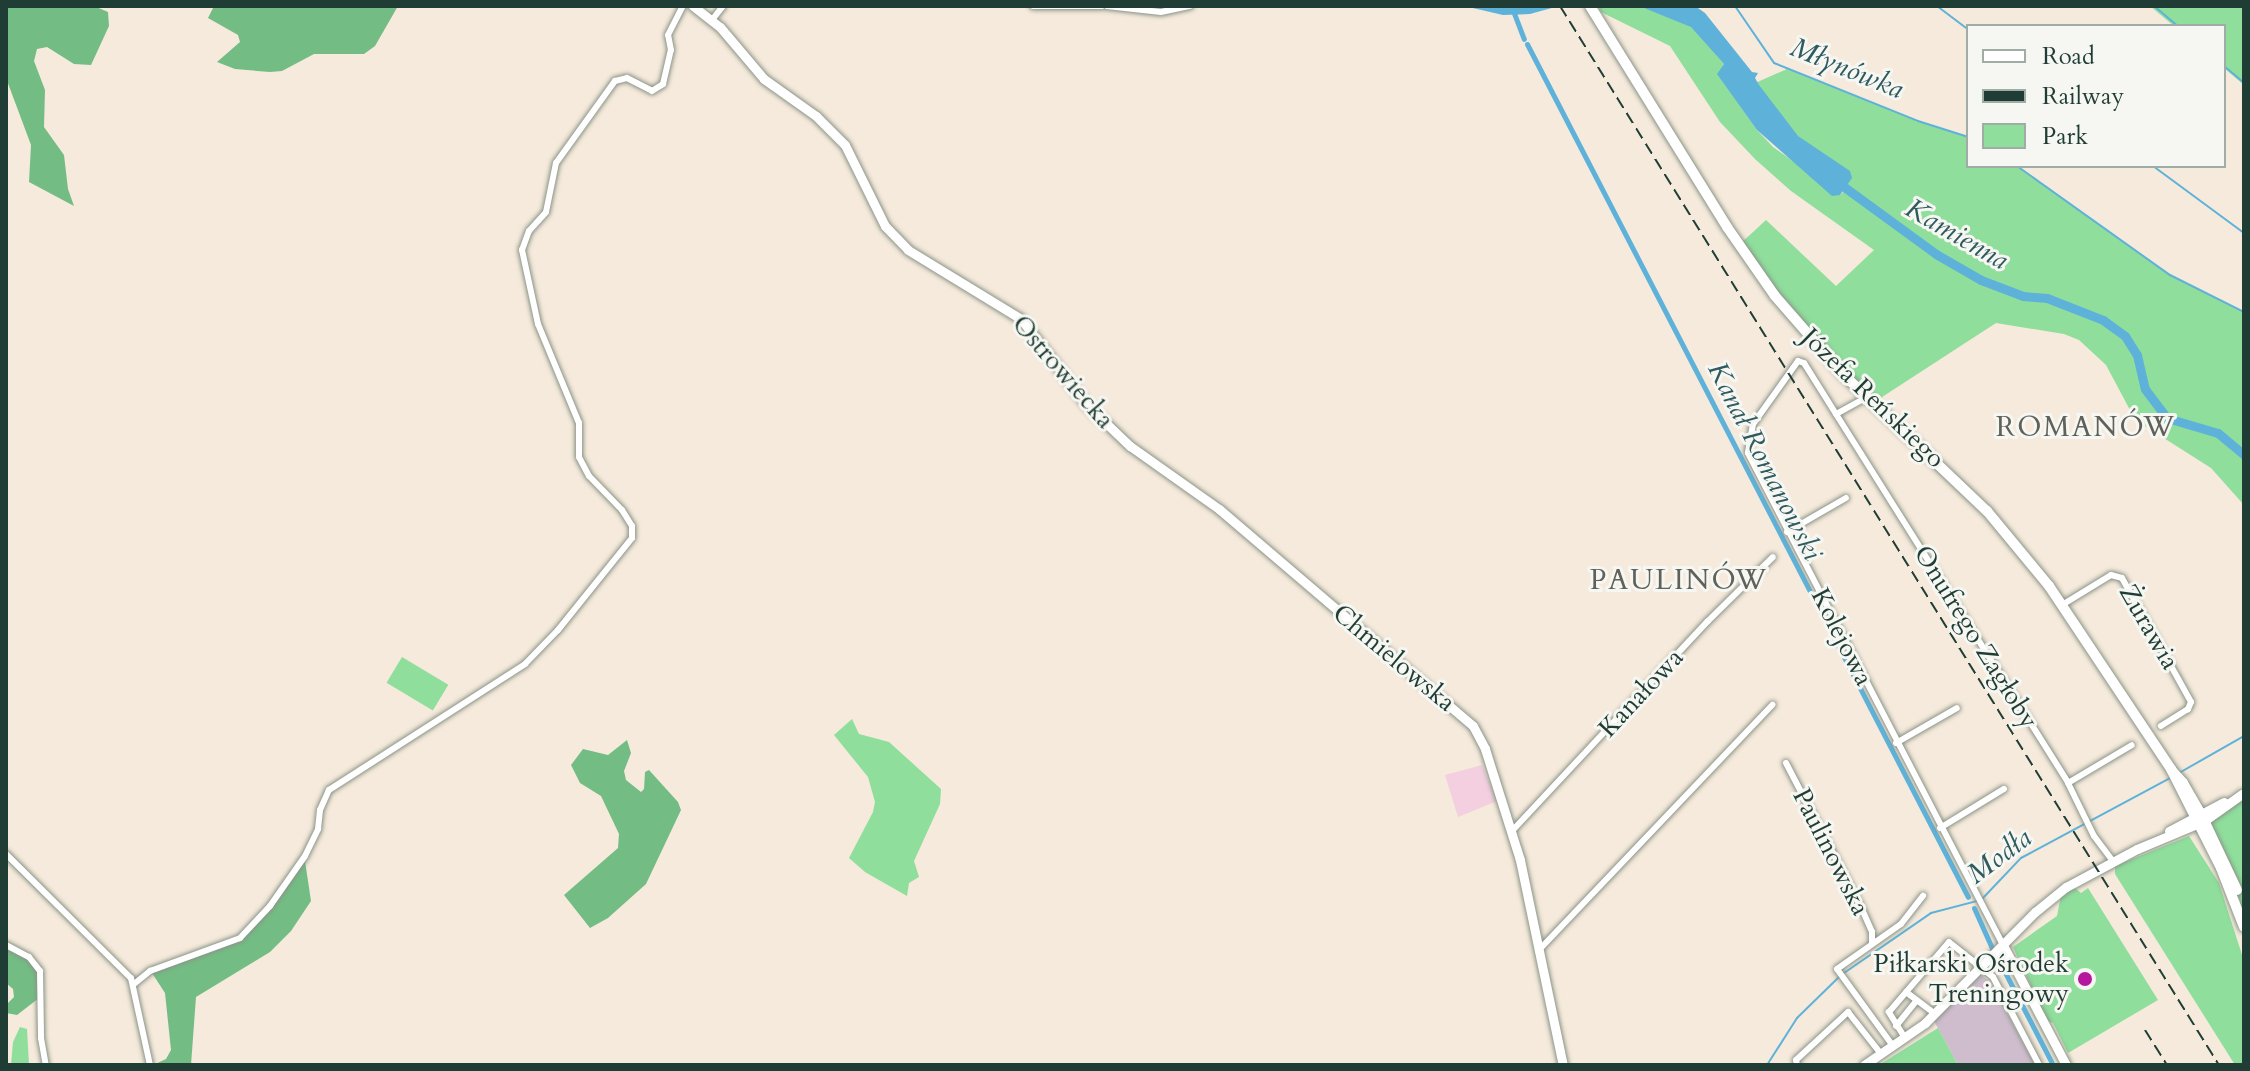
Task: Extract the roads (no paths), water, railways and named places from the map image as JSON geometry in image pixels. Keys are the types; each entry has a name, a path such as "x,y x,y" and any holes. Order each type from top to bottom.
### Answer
{"main road":[{"name":"Józefa Reńskiego","path":"1592,10 1762,280 1810,340 1987,511 2062,605 2171,769 2199,819"},
{"path":"2199,819 2232,874 2244,915"},
{"path":"2199,819 2244,927"}],"street":[{"path":"134,984 150,971 240,938 270,906 305,856 318,829 320,810 329,790 525,664 551,638 632,538 632,526 622,510 589,476 579,457 577,415 538,324 522,250 529,231 548,205 556,163 615,81 627,78 652,91 663,84 671,58 668,35 683,6"},
{"name":"Ostrowiecka","path":"693,6 712,20 752,68 816,116 845,145 885,226 899,242 934,269 1021,319 1086,404 1130,446"},
{"path":"712,20 723,6"},
{"path":"1033,6 1104,6 1161,12 1190,6"},
{"name":"Onufrego Zagłoby","path":"1800,361 1811,372 2068,783 2090,830 2113,861"},
{"name":"Kolejowa","path":"1800,361 1753,424 1748,439 1751,463 2066,1065"},
{"path":"1836,414 1867,397"},
{"name":"Chmielowska","path":"1130,446 1219,509 1473,726 1485,749 1512,831 1563,1065"},
{"path":"1787,532 1846,498"},
{"name":"Kanałowa","path":"1512,831 1708,621 1773,557"},
{"name":"Żurawia","path":"2062,605 2111,575 2122,578 2191,702 2188,709 2161,726"},
{"path":"1538,951 1772,705"},
{"path":"1896,743 1957,708"},
{"path":"2068,783 2132,745"},
{"name":"Paulinowska","path":"1786,763 1861,907 1872,932 1872,942"},
{"path":"1940,828 2004,789"},
{"path":"1864,1065 1935,1014 2056,894 2243,794"},
{"path":"6,854 117,961 134,984 150,1065"},
{"name":"Paulinowska","path":"1893,1046 1840,977 1840,965 1901,924 1923,896"},
{"path":"1905,1038 1889,1012 1949,942 1993,977 2039,1065"},
{"path":"6,945 29,957 40,971 41,1038 46,1065"},
{"path":"1906,992 1935,1014"},
{"path":"1896,1026 1917,1000"},
{"path":"1797,1065 1796,1060 1848,1012 1881,1054"}],"water":[{"path":"1464,6 1559,6 1530,14 1503,15"},
{"path":"1639,6 1695,6 1705,13 1752,72 1758,73 1755,78 1759,85 1798,136 1850,171 1852,178 1840,195 1832,196 1757,130 1717,74 1724,64 1691,27"}],"waterway":[{"name":"Młynówka","path":"1735,6 1774,63 1918,121 1966,136"},
{"path":"1937,6 1966,28"},
{"path":"2154,6 2176,24"},
{"name":"Kanał Romanowski","path":"1512,8 1524,39"},
{"name":"Kanał Romanowski","path":"1527,44 1968,897"},
{"path":"2226,68 2244,83"},
{"name":"Młynówka","path":"2020,168 2170,275 2244,312"},
{"path":"2156,168 2244,233"},
{"name":"Kamienna","path":"1836,181 1936,254 1981,280 2023,296 2047,298 2103,320 2125,336 2137,355 2145,389 2167,418 2218,433 2244,455"},
{"name":"Modła","path":"2179,773 2244,736"},
{"name":"Modła","path":"1983,898 2021,858 2170,778"},
{"name":"Modła","path":"1844,973 1931,913 1977,901"},
{"name":"Kanał Romanowski","path":"1974,908 1992,948"},
{"name":"Kanał Romanowski","path":"1997,957 2053,1065"},
{"name":"Modła","path":"1767,1065 1797,1018 1839,977"}],"railway":[{"path":"1560,6 2219,1065"},
{"path":"2145,1030 2167,1065"}],"place":[{"name":"Piłkarski Ośrodek Treningowy","path":"2085,979"}],"district":[{"name":"ROMANÓW","path":"2086,427"},
{"name":"PAULINÓW","path":"1679,580"}]}
